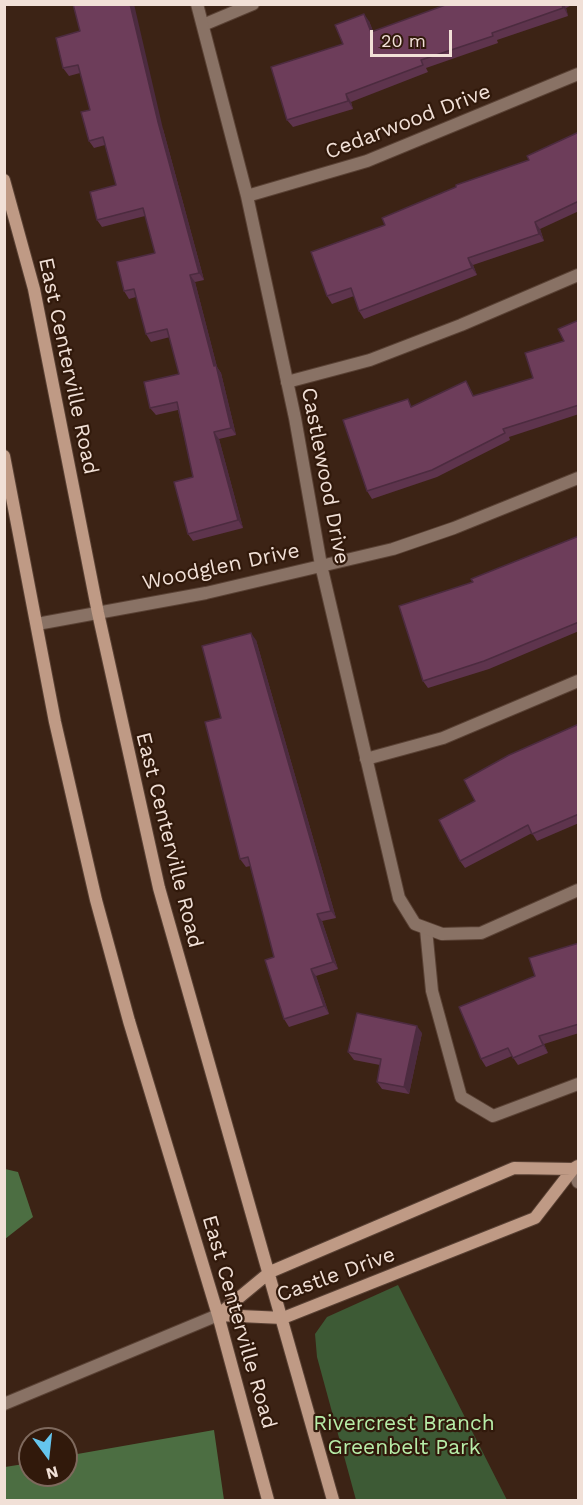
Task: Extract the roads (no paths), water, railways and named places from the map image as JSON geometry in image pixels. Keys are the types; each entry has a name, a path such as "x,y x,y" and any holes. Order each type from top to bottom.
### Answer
{"main road":[{"name":"East Centerville Road","path":"4,180 34,289 98,613 159,888 228,1136 284,1318 333,1500"},
{"name":"East Centerville Road","path":"4,456 55,722 96,900 129,1021 218,1315 268,1500"},
{"name":"Castle Drive","path":"218,1315 270,1272 514,1168 576,1168"},
{"name":"Castle Drive","path":"218,1315 284,1318 535,1218 576,1168"}],"street":[{"name":"Castlewood Drive","path":"197,4 247,196 287,382 321,565 399,898 415,924 426,929 442,934 482,933 579,890"},
{"path":"203,26 253,4"},
{"name":"Cedarwood Drive","path":"247,196 367,161 579,74"},
{"path":"287,382 370,360 579,274"},
{"name":"Woodglen Drive","path":"37,624 206,592 393,549 454,528 579,477"},
{"path":"366,759 443,738 579,681"},
{"path":"426,929 432,991 460,1097 493,1116 579,1084"},
{"path":"576,1168 579,1182"},
{"path":"4,1404 218,1315"}],"park label":[{"name":"Rivercrest Branch Greenbelt Park","path":"404,1436"}]}
